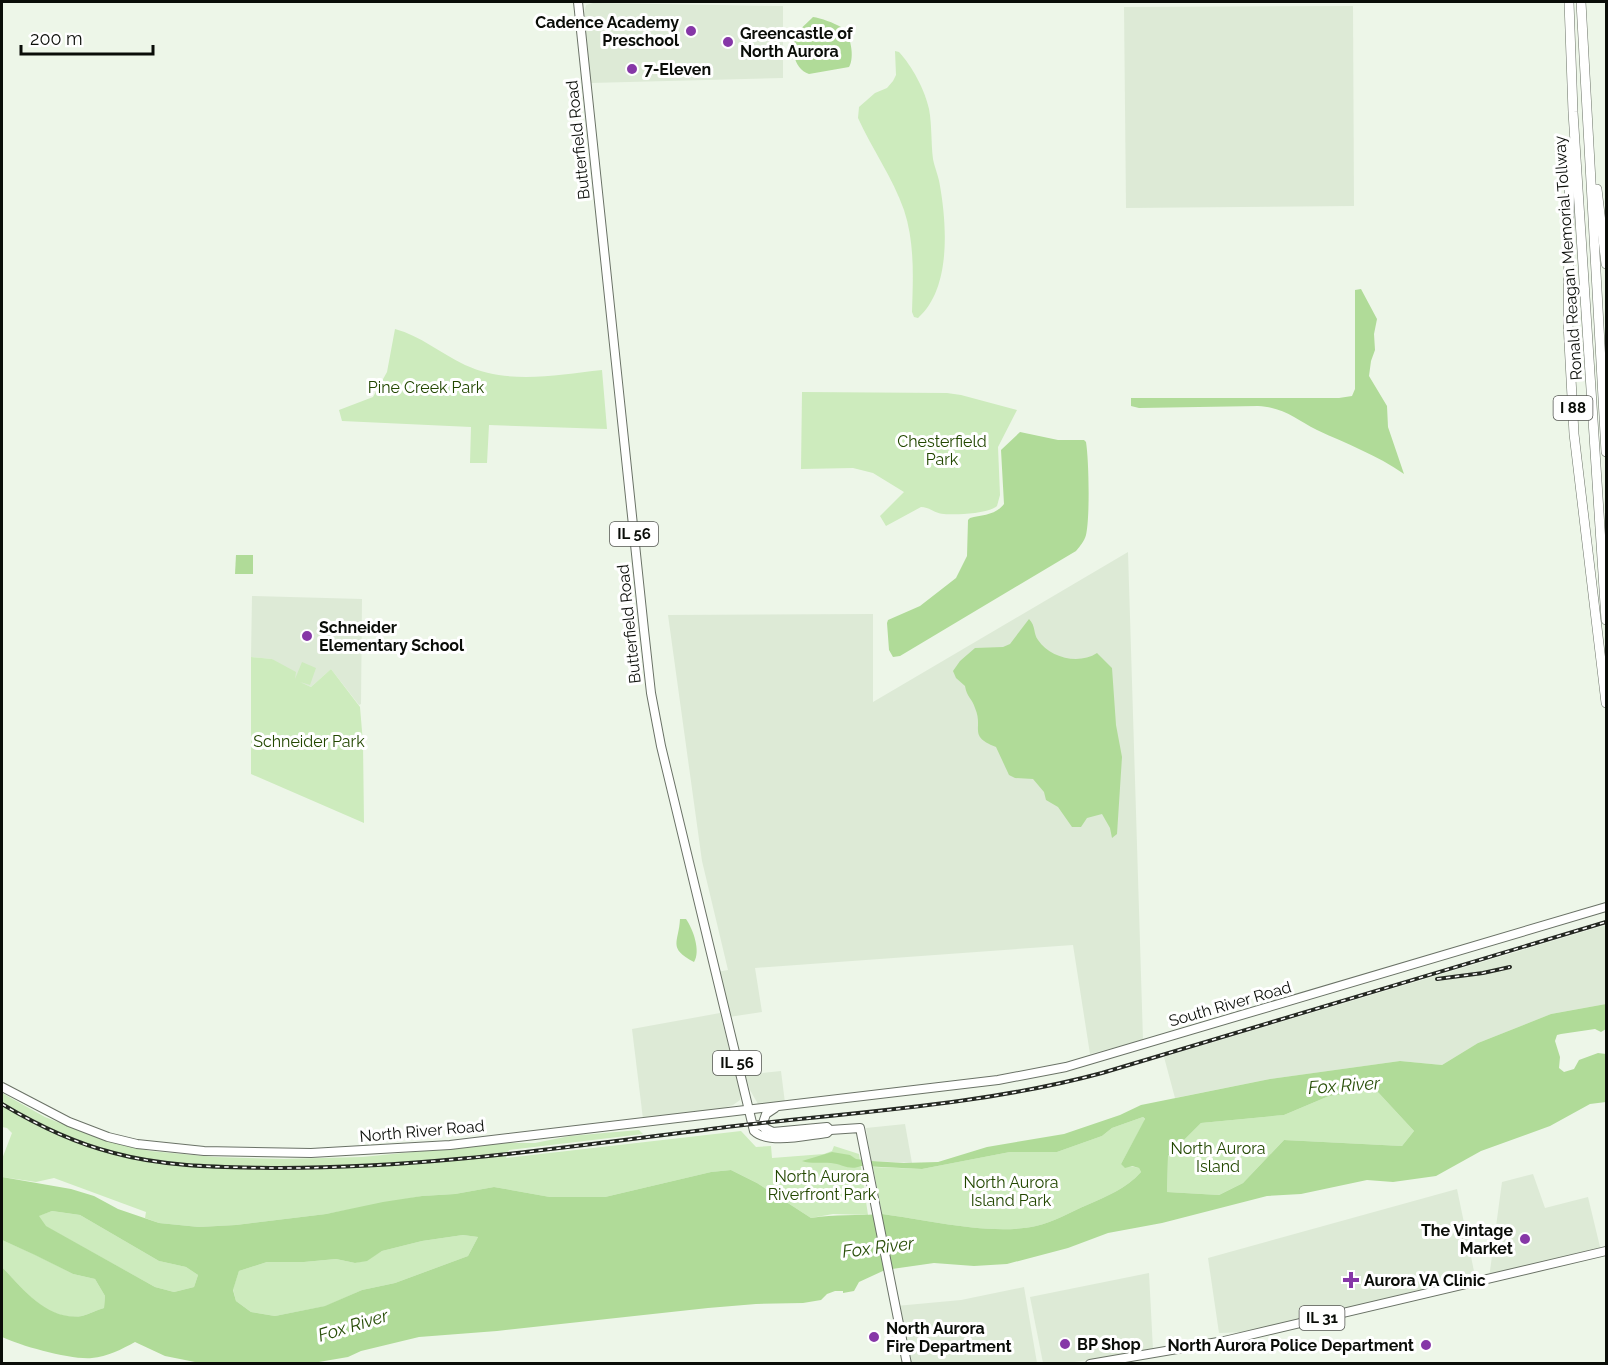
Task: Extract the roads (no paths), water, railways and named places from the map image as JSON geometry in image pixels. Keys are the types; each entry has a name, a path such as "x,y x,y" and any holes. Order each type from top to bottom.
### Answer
{"highway":[{"name":"Ronald Reagan Memorial Tollway","path":"1569,2 1573,112 1606,620"},
{"name":"Ronald Reagan Memorial Tollway","path":"1581,2 1606,452"},
{"name":"I 88","path":"1573,112 1570,128 1568,323 1577,470 1606,703"},
{"name":"I 88","path":"1590,167 1596,179 1606,264"}],"main road":[{"name":"Butterfield Road","path":"578,2 651,693 665,765 748,1109 754,1125"},
{"name":"South River Road","path":"855,1097 998,1080 1089,1062 1606,907"},
{"name":"North River Road","path":"2,1087 54,1115 108,1137 170,1148 238,1152 333,1152 428,1147 855,1097"},
{"path":"765,1129 763,1123 765,1114 776,1107"},
{"path":"830,1130 827,1127 773,1132 754,1125 754,1131 771,1138 860,1128 907,1364"},
{"name":"IL 31","path":"1090,1364 1224,1341 1606,1251"}],"water":[{"path":"813,17 831,22 844,30 851,46 852,58 849,67 809,74 799,67 794,56 794,42 799,31"},
{"path":"1361,289 1377,319 1374,334 1375,350 1369,376 1387,406 1388,427 1404,474 1373,455 1317,430 1289,414 1267,407 1139,408 1131,406 1131,398 1339,398 1352,396 1355,389 1355,290"},
{"path":"1020,432 1058,440 1084,440 1086,442 1089,503 1086,535 1083,542 1076,551 900,656 893,657 889,650 888,620 920,606 956,578 967,556 968,520 993,512 1004,504 1001,450"},
{"path":"236,555 253,555 253,574 235,574"},
{"path":"1029,619 1038,640 1050,651 1065,658 1074,659 1090,657 1097,653 1112,668 1116,725 1122,757 1117,834 1112,838 1110,828 1102,814 1087,818 1081,827 1072,827 1058,807 1046,800 1044,792 1033,779 1015,778 1009,775 996,747 987,743 979,735 974,705 965,686 956,678 953,671 960,661 975,648 1003,647 1010,644"},
{"path":"680,919 686,919 693,934 697,952 694,962 680,953 677,948"},
{"name":"Fox River","path":"1606,1004 1606,1029 1601,1032 1595,1029 1561,1034 1557,1035 1555,1041 1560,1057 1559,1068 1564,1072 1574,1069 1579,1060 1598,1053 1606,1054 1606,1102 1590,1104 1550,1126 1481,1151 1436,1176 1393,1182 1367,1180 1301,1194 1267,1196 1162,1223 1108,1233 1068,1248 1007,1264 974,1266 934,1263 885,1270 859,1282 854,1291 843,1293 843,1291 835,1291 827,1294 821,1300 803,1303 708,1308 497,1331 419,1337 361,1351 348,1357 313,1363 200,1363 165,1356 135,1342 103,1356 83,1358 46,1352 2,1337 2,1267 37,1302 58,1314 82,1316 104,1308 105,1296 95,1279 73,1274 2,1240 2,1177 71,1189 159,1223 199,1227 326,1214 383,1202 494,1187 550,1197 605,1197 711,1172 731,1170 757,1183 811,1218 882,1214 959,1226 1019,1229 1056,1219 1116,1192 1135,1178 1141,1172 1139,1168 1132,1166 1125,1168 1121,1164 1145,1119 1143,1117 1112,1128 1102,1136 1057,1152 1010,1152 922,1169 861,1166 853,1168 831,1163 802,1161 832,1152 871,1161 938,1162 987,1147 1064,1134 1120,1115 1141,1105 1270,1079 1400,1061 1442,1065 1478,1043 1551,1014","holes":["1376,1090 1414,1131 1402,1146 1284,1140 1243,1183 1219,1195 1167,1192 1168,1156 1201,1123 1284,1115 1329,1096","52,1211 80,1215 159,1261 186,1267 198,1275 194,1287 174,1292 155,1287 46,1226 39,1216","463,1235 478,1237 468,1256 395,1283 362,1290 325,1306 275,1316 251,1312 236,1301 233,1290 239,1271 267,1262 336,1259 355,1263 367,1261 382,1251 422,1241"]}],"railway":[{"path":"2,1104 70,1139 133,1158 172,1164 271,1168 387,1165 561,1148 920,1106 1057,1084 1102,1073 1606,922"},
{"path":"1437,979 1510,967"}],"place":[{"name":"Cadence Academy Preschool","path":"691,31"},
{"name":"Greencastle of North Aurora","path":"728,42"},
{"name":"7-Eleven","path":"632,69"},
{"name":"Schneider Elementary School","path":"307,636"},
{"name":"The Vintage Market","path":"1525,1239"},
{"name":"Aurora VA Clinic","path":"1351,1280"},
{"name":"North Aurora Fire Department","path":"874,1337"},
{"name":"BP Shop","path":"1065,1344"},
{"name":"North Aurora Police Department","path":"1426,1345"}],"park label":[{"name":"Pine Creek Park","path":"426,387"},
{"name":"Chesterfield Park","path":"942,450"},
{"name":"Schneider Park","path":"309,741"},
{"name":"North Aurora Island","path":"1218,1157"},
{"name":"North Aurora Riverfront Park","path":"822,1185"},
{"name":"North Aurora Island Park","path":"1011,1191"}]}
